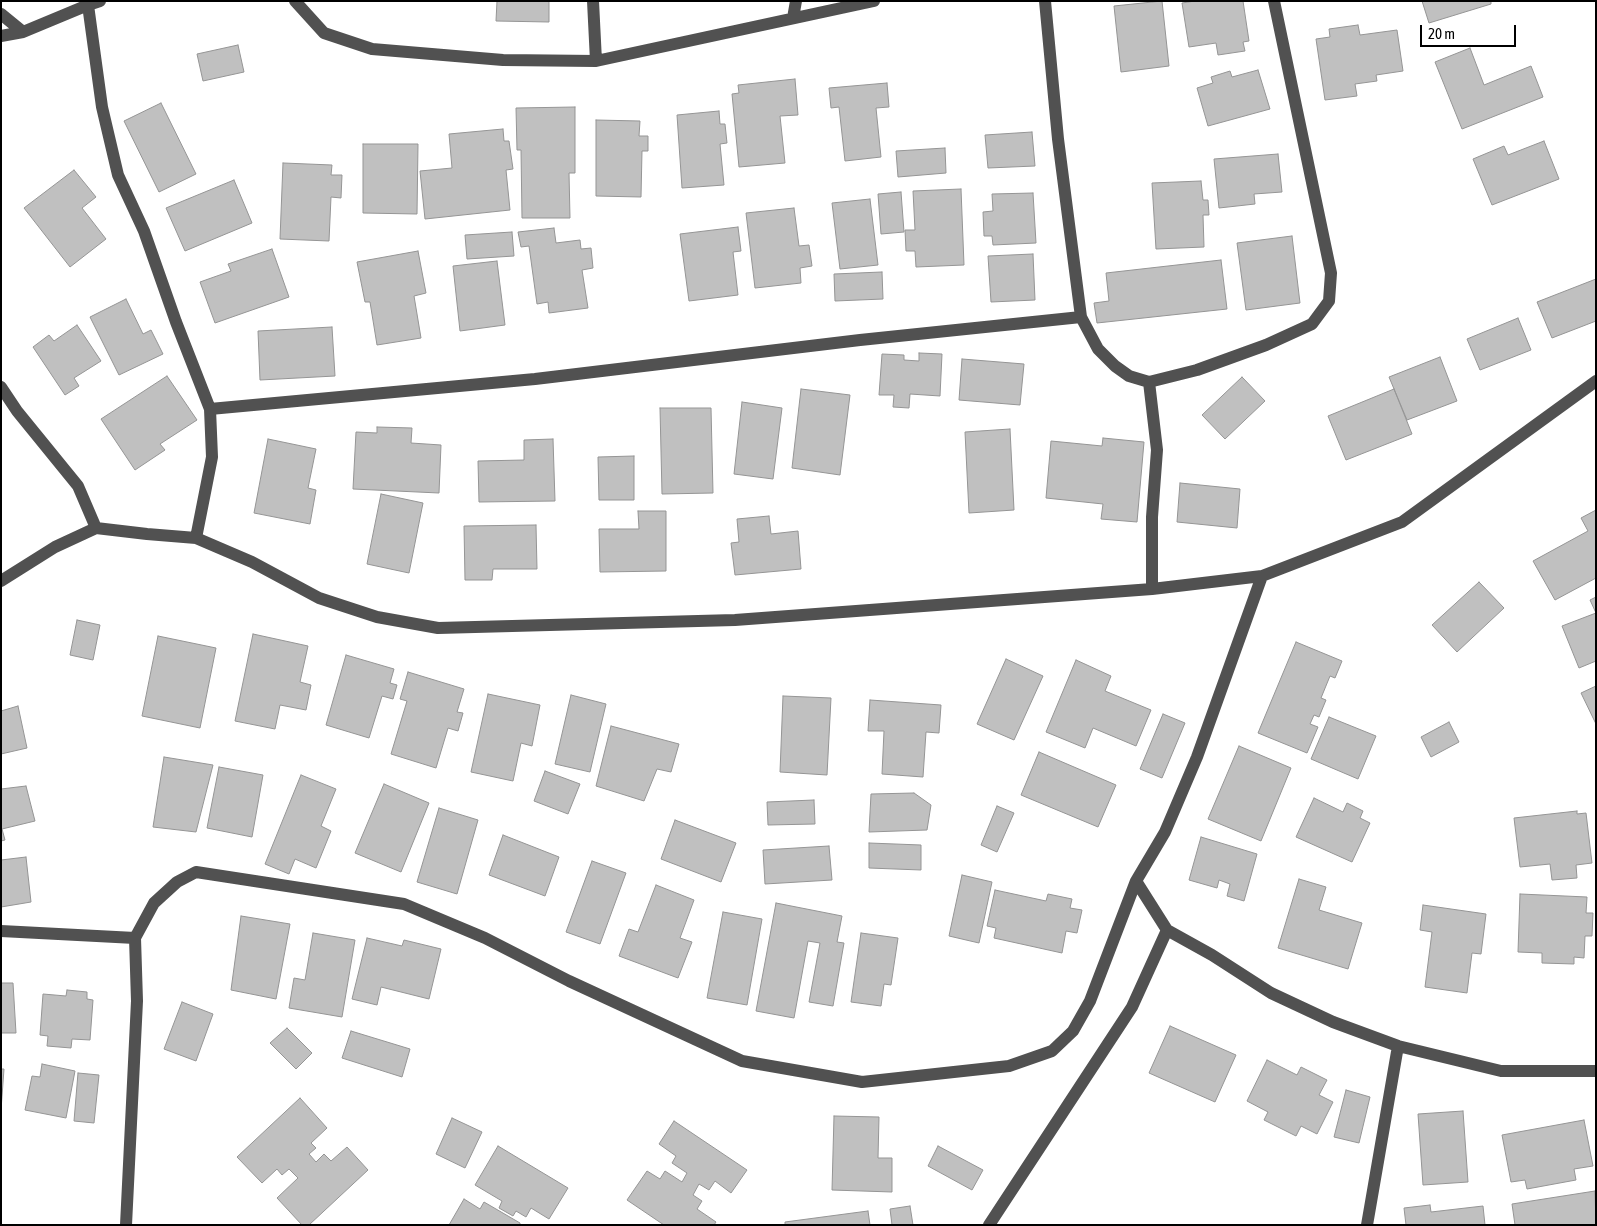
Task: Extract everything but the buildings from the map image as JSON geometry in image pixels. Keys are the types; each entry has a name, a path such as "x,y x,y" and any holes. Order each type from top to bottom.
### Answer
{"street":[{"path":"295,1 324,33 372,49 503,60 596,61 874,1"},
{"path":"593,1 596,61"},
{"path":"793,18 796,1"},
{"path":"1045,1 1058,139 1081,317 1098,349 1115,366 1129,376 1149,382 1197,370 1266,345 1312,324 1329,301 1331,272 1274,1"},
{"path":"1,36 23,32 94,3 102,107 118,175 144,232 210,409 212,457 196,538"},
{"path":"1,14 23,32"},
{"path":"210,409 535,379 860,340 1081,317"},
{"path":"1,581 55,547 96,528 196,538 252,562 318,598 377,616 438,628 735,620 1152,589 1262,576 1402,522 1596,381"},
{"path":"1149,382 1157,450 1152,518 1152,589"},
{"path":"1,388 17,411 78,486 96,528"},
{"path":"126,1225 137,1001 135,938 154,903 177,882 196,872 404,904 485,938 569,981 742,1061 862,1082 1009,1066 1052,1051 1073,1031 1090,1001 1136,881 1165,832 1197,757 1262,576"},
{"path":"1136,881 1167,930 1212,955 1271,993 1333,1022 1398,1046 1501,1071 1596,1071"},
{"path":"989,1225 1132,1007 1167,930"},
{"path":"1,932 135,938"},
{"path":"1367,1225 1398,1046"}]}
